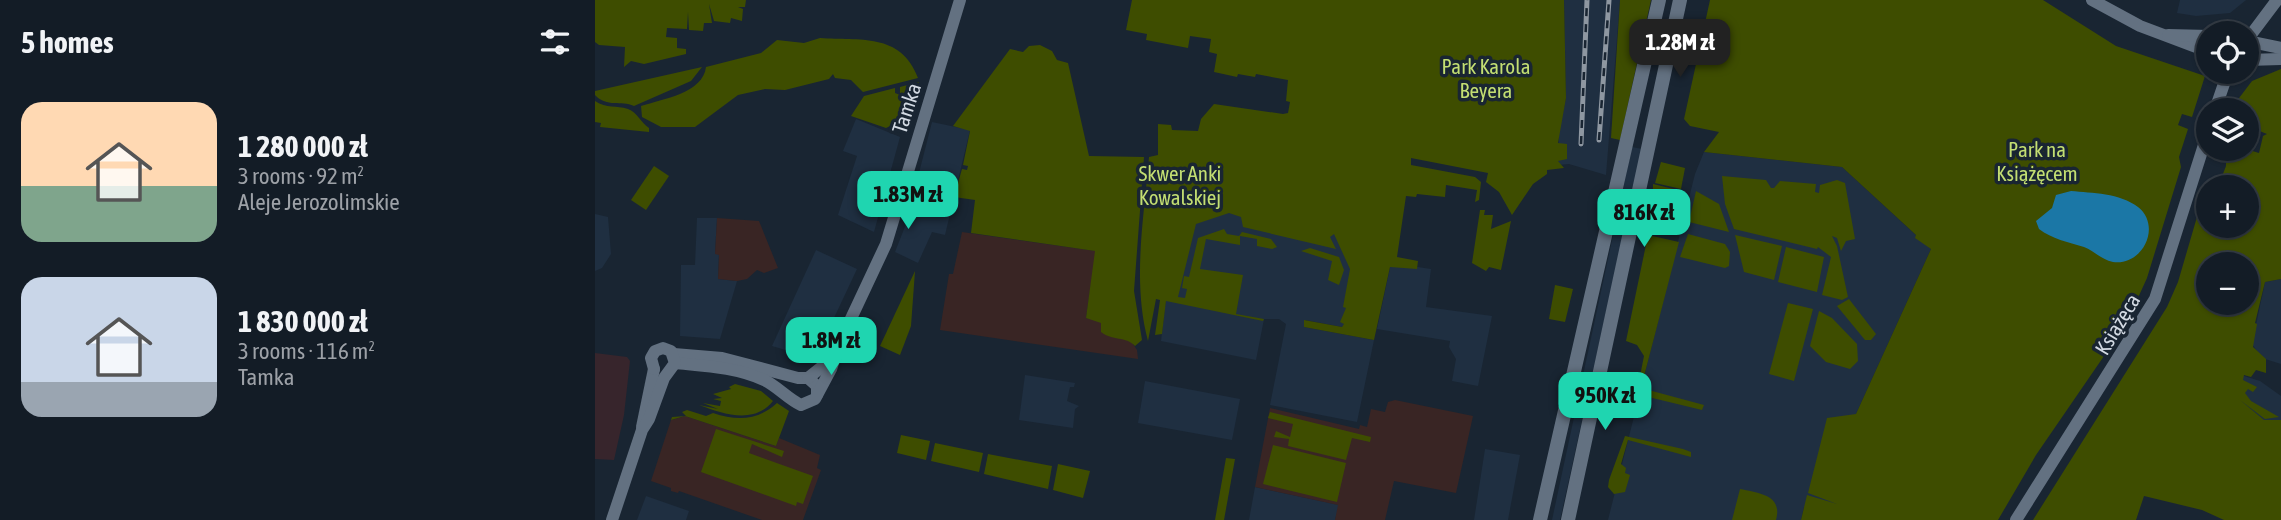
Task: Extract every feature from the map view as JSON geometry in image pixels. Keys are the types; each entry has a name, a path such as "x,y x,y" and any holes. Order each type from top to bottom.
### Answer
{"main road":[{"path":"1540,520 1660,0"},
{"path":"1568,520 1680,0"}],"street":[{"name":"Tamka","path":"817,395 831,369 840,342 892,227 923,114 960,0"},
{"path":"2092,0 2140,26 2196,47"},
{"path":"2259,24 2277,0"},
{"path":"2168,35 2196,36"},
{"path":"2259,43 2281,48"},
{"path":"2259,60 2281,60"},
{"name":"Książęca","path":"2016,520 2155,299 2199,161"},
{"name":"Tamka","path":"803,378 823,366 840,342"},
{"path":"722,358 803,378 817,386 817,395 805,405 797,404 791,397 752,375 719,367 668,365 722,358"},
{"path":"612,520 642,430 642,417 668,365"},
{"path":"791,397 790,386 803,378"}],"shaded area":[{"path":"1564,0 1620,0 1606,175 1569,164 1558,165 1559,132 1566,98"},
{"path":"2180,0 2246,0 2230,13 2196,16 2177,13"},
{"path":"856,119 900,137 874,232 838,215 857,156 843,151"},
{"path":"932,122 970,130 945,235 932,232 918,263 895,252 906,224"},
{"path":"1632,147 1642,149 1560,520 1552,520"},
{"path":"1704,152 1842,167 1931,249 1856,414 1849,461 1835,515 1804,507 1801,520 1608,520 1695,174"},
{"path":"1343,193 1357,317 1342,327 1305,320 1304,327 1374,340 1357,422 1270,405 1286,324 1279,319 1264,319 1256,360 1161,341 1174,231 1210,204"},
{"path":"595,214 608,217 611,254 602,268 595,271"},
{"path":"697,218 717,218 715,253 719,254 718,279 737,281 720,339 680,336 681,265 695,265"},
{"path":"717,218 759,221 778,268 764,273 757,270 747,279 737,281 718,279 719,255 715,254"},
{"path":"962,232 1096,251 1086,318 1102,320 1131,341 1137,350 1138,359 940,330 949,274 953,274"},
{"path":"816,250 857,269 818,352 812,358 772,346"},
{"path":"1391,263 1431,269 1426,307 1492,316 1478,386 1452,381 1456,359 1449,347 1450,341 1377,329"},
{"path":"2281,279 2281,364 2262,358 2252,344 2265,282"},
{"path":"595,353 627,357 630,361 624,415 614,460 595,459"},
{"path":"2225,370 2260,381 2281,396 2281,449 2238,421"},
{"path":"1025,375 1075,383 1074,387 1070,387 1067,401 1079,406 1075,409 1073,428 1019,420"},
{"path":"1145,381 1240,399 1232,440 1138,423"},
{"path":"1395,400 1473,416 1456,493 1394,481 1385,520 1335,520 1338,505 1255,487 1270,408 1359,429 1360,425 1367,427 1371,409 1385,412 1388,402"},
{"path":"685,416 776,446 779,438 820,455 817,468 821,470 803,520 762,520 679,491 671,491 671,488 651,481 671,420"},
{"path":"1485,449 1520,455 1508,520 1474,520"},
{"path":"1255,487 1339,505 1335,520 1249,520"},
{"path":"646,496 689,511 686,520 637,520"}],"green space":[{"path":"595,0 746,0 745,7 738,7 743,9 742,21 731,18 730,23 714,21 709,4 712,23 704,23 703,31 689,30 688,12 687,29 667,28 666,37 677,38 677,48 686,49 686,54 644,64 631,61 624,67 625,47 599,45 595,42"},
{"path":"1132,0 1564,0 1566,98 1558,143 1567,144 1567,159 1558,161 1564,168 1547,170 1547,174 1533,184 1512,215 1499,192 1486,182 1488,173 1411,158 1411,165 1475,177 1481,182 1479,200 1475,202 1477,190 1446,185 1445,197 1417,194 1416,197 1406,196 1397,257 1418,261 1417,269 1390,267 1374,340 1304,327 1304,320 1342,327 1344,324 1340,322 1346,308 1343,307 1350,269 1334,234 1330,237 1336,249 1243,227 1241,217 1229,213 1196,224 1178,297 1185,298 1187,289 1182,288 1184,276 1189,277 1198,238 1224,229 1227,234 1239,236 1242,232 1271,239 1277,247 1272,249 1257,246 1257,239 1240,236 1240,245 1206,239 1200,269 1243,275 1236,314 1264,319 1263,321 1166,301 1162,334 1155,335 1160,300 1156,299 1148,341 1141,296 1141,250 1149,157 1158,155 1158,124 1171,125 1172,130 1198,131 1201,119 1214,104 1283,114 1288,113 1290,102 1286,101 1288,80 1256,74 1255,77 1238,74 1237,77 1214,72 1217,54 1209,52 1211,39 1190,36 1188,48 1146,40 1147,34 1126,30"},
{"path":"1620,0 1651,0 1620,140 1611,138"},
{"name":"Park na Książęcem","path":"1710,0 2043,0 2116,46 2196,73 2196,84 2202,84 2192,117 2182,114 2178,125 2188,129 2179,157 2181,167 2147,278 2137,300 2104,356 2036,455 1998,520 1801,520 1807,495 1837,504 1808,493 1827,418 1856,414 1931,249 1915,238 1916,235 1842,167 1704,152 1719,132 1690,126 1684,119"},
{"path":"820,38 864,40 890,46 911,63 918,78 863,92 851,80 835,78 833,74 829,79 785,90 765,89 738,95 695,127 661,127 642,117 641,106 690,89 698,83 706,67 761,53 777,40 804,43"},
{"path":"1040,45 1052,51 1057,60 1068,63 1089,156 1144,157 1134,291 1142,340 1135,346 1105,335 1101,332 1101,323 1086,318 1095,251 971,233 975,200 954,197 962,169 967,170 968,166 963,165 970,131 953,126 1010,49 1023,52 1029,46"},
{"path":"702,67 691,81 634,106 609,103 595,95 595,91"},
{"path":"2281,69 2281,279 2265,282 2259,307 2259,252 2196,252 2196,315 2257,315 2253,347 2266,359 2266,373 2256,370 2251,377 2244,375 2243,380 2257,387 2253,392 2248,389 2245,393 2251,401 2279,417 2265,419 2240,400 2264,420 2281,420 2281,520 2224,520 2202,510 2144,496 2136,520 2033,520 2167,307 2178,282 2196,220 2196,238 2259,238 2259,175 2223,175 2226,161 2259,161 2263,136 2267,134 2259,131 2259,98 2239,98 2250,84 2259,84 2259,78"},
{"path":"919,82 910,106 912,108 902,127 894,124 886,128 851,116 864,96 895,88 895,93 900,95 900,87"},
{"path":"595,101 631,110 649,128 649,132 600,127 601,123 595,122"},
{"path":"1661,162 1685,168 1681,189 1655,183"},
{"path":"654,166 669,176 646,210 631,200"},
{"path":"1722,176 1766,180 1771,188 1780,181 1816,184 1815,192 1819,193 1820,185 1837,180 1845,183 1855,239 1846,241 1841,251 1837,238 1832,236 1837,246 1848,297 1842,300 1822,295 1831,257 1818,247 1817,249 1734,229 1725,204"},
{"path":"1653,184 1678,190 1673,216 1660,213 1653,201"},
{"path":"1696,191 1719,204 1729,232 1689,222"},
{"path":"1480,210 1485,210 1484,215 1493,215 1491,229 1511,221 1501,270 1489,267 1486,271 1472,263"},
{"path":"1688,234 1725,244 1730,252 1729,266 1725,268 1680,257"},
{"path":"1648,235 1679,242 1641,388 1704,405 1702,410 1640,395 1637,391 1644,356 1637,345 1626,341"},
{"path":"1735,235 1782,246 1774,280 1744,272"},
{"path":"1786,247 1824,257 1817,292 1778,282"},
{"path":"1310,248 1339,257 1344,270 1339,285 1328,280 1332,261 1301,251"},
{"path":"915,271 911,326 900,355 880,346"},
{"path":"1555,285 1573,289 1565,322 1549,319"},
{"path":"1849,299 1876,334 1871,340 1865,340 1837,306"},
{"path":"1788,303 1813,309 1794,381 1769,374"},
{"path":"1819,311 1832,318 1857,344 1858,361 1850,369 1826,362 1810,346"},
{"path":"735,384 761,391 773,401 757,413 748,415 718,412 699,405 718,409 703,403 720,406 721,401 713,399 722,398 713,394 731,389 729,387"},
{"path":"777,403 789,411 776,446 685,416 682,412 687,410 706,416 713,413 747,418 762,413"},
{"path":"1270,412 1371,437 1370,442 1352,438 1346,460 1288,446 1289,439 1274,437 1276,431 1290,437 1293,424 1268,418"},
{"path":"716,429 784,451 782,457 752,444 749,453 813,476 803,504 797,502 796,506 701,472"},
{"path":"901,435 930,441 926,460 897,453"},
{"path":"1625,436 1683,449 1691,452 1691,457 1628,440 1621,464 1626,468 1625,473 1630,475 1625,492 1614,494 1608,487 1609,480"},
{"path":"935,443 983,453 979,472 931,461"},
{"path":"1273,445 1346,463 1337,502 1263,484"},
{"path":"988,454 1052,466 1048,489 984,474"},
{"path":"1226,458 1235,459 1224,520 1215,520"},
{"path":"1058,464 1090,471 1083,498 1053,490"},
{"path":"1740,489 1762,494 1773,500 1776,505 1776,520 1732,520"}],"water":[{"path":"2071,191 2114,196 2138,207 2145,215 2149,234 2140,251 2124,262 2113,262 2039,229 2036,221 2052,208 2056,195"}],"railway":[{"path":"1581,144 1587,0"},
{"path":"1599,140 1609,0"}],"park label":[{"name":"Park Karola Beyera","path":"1486,78"},
{"name":"Skwer Anki Kowalskiej","path":"1180,185"}]}
